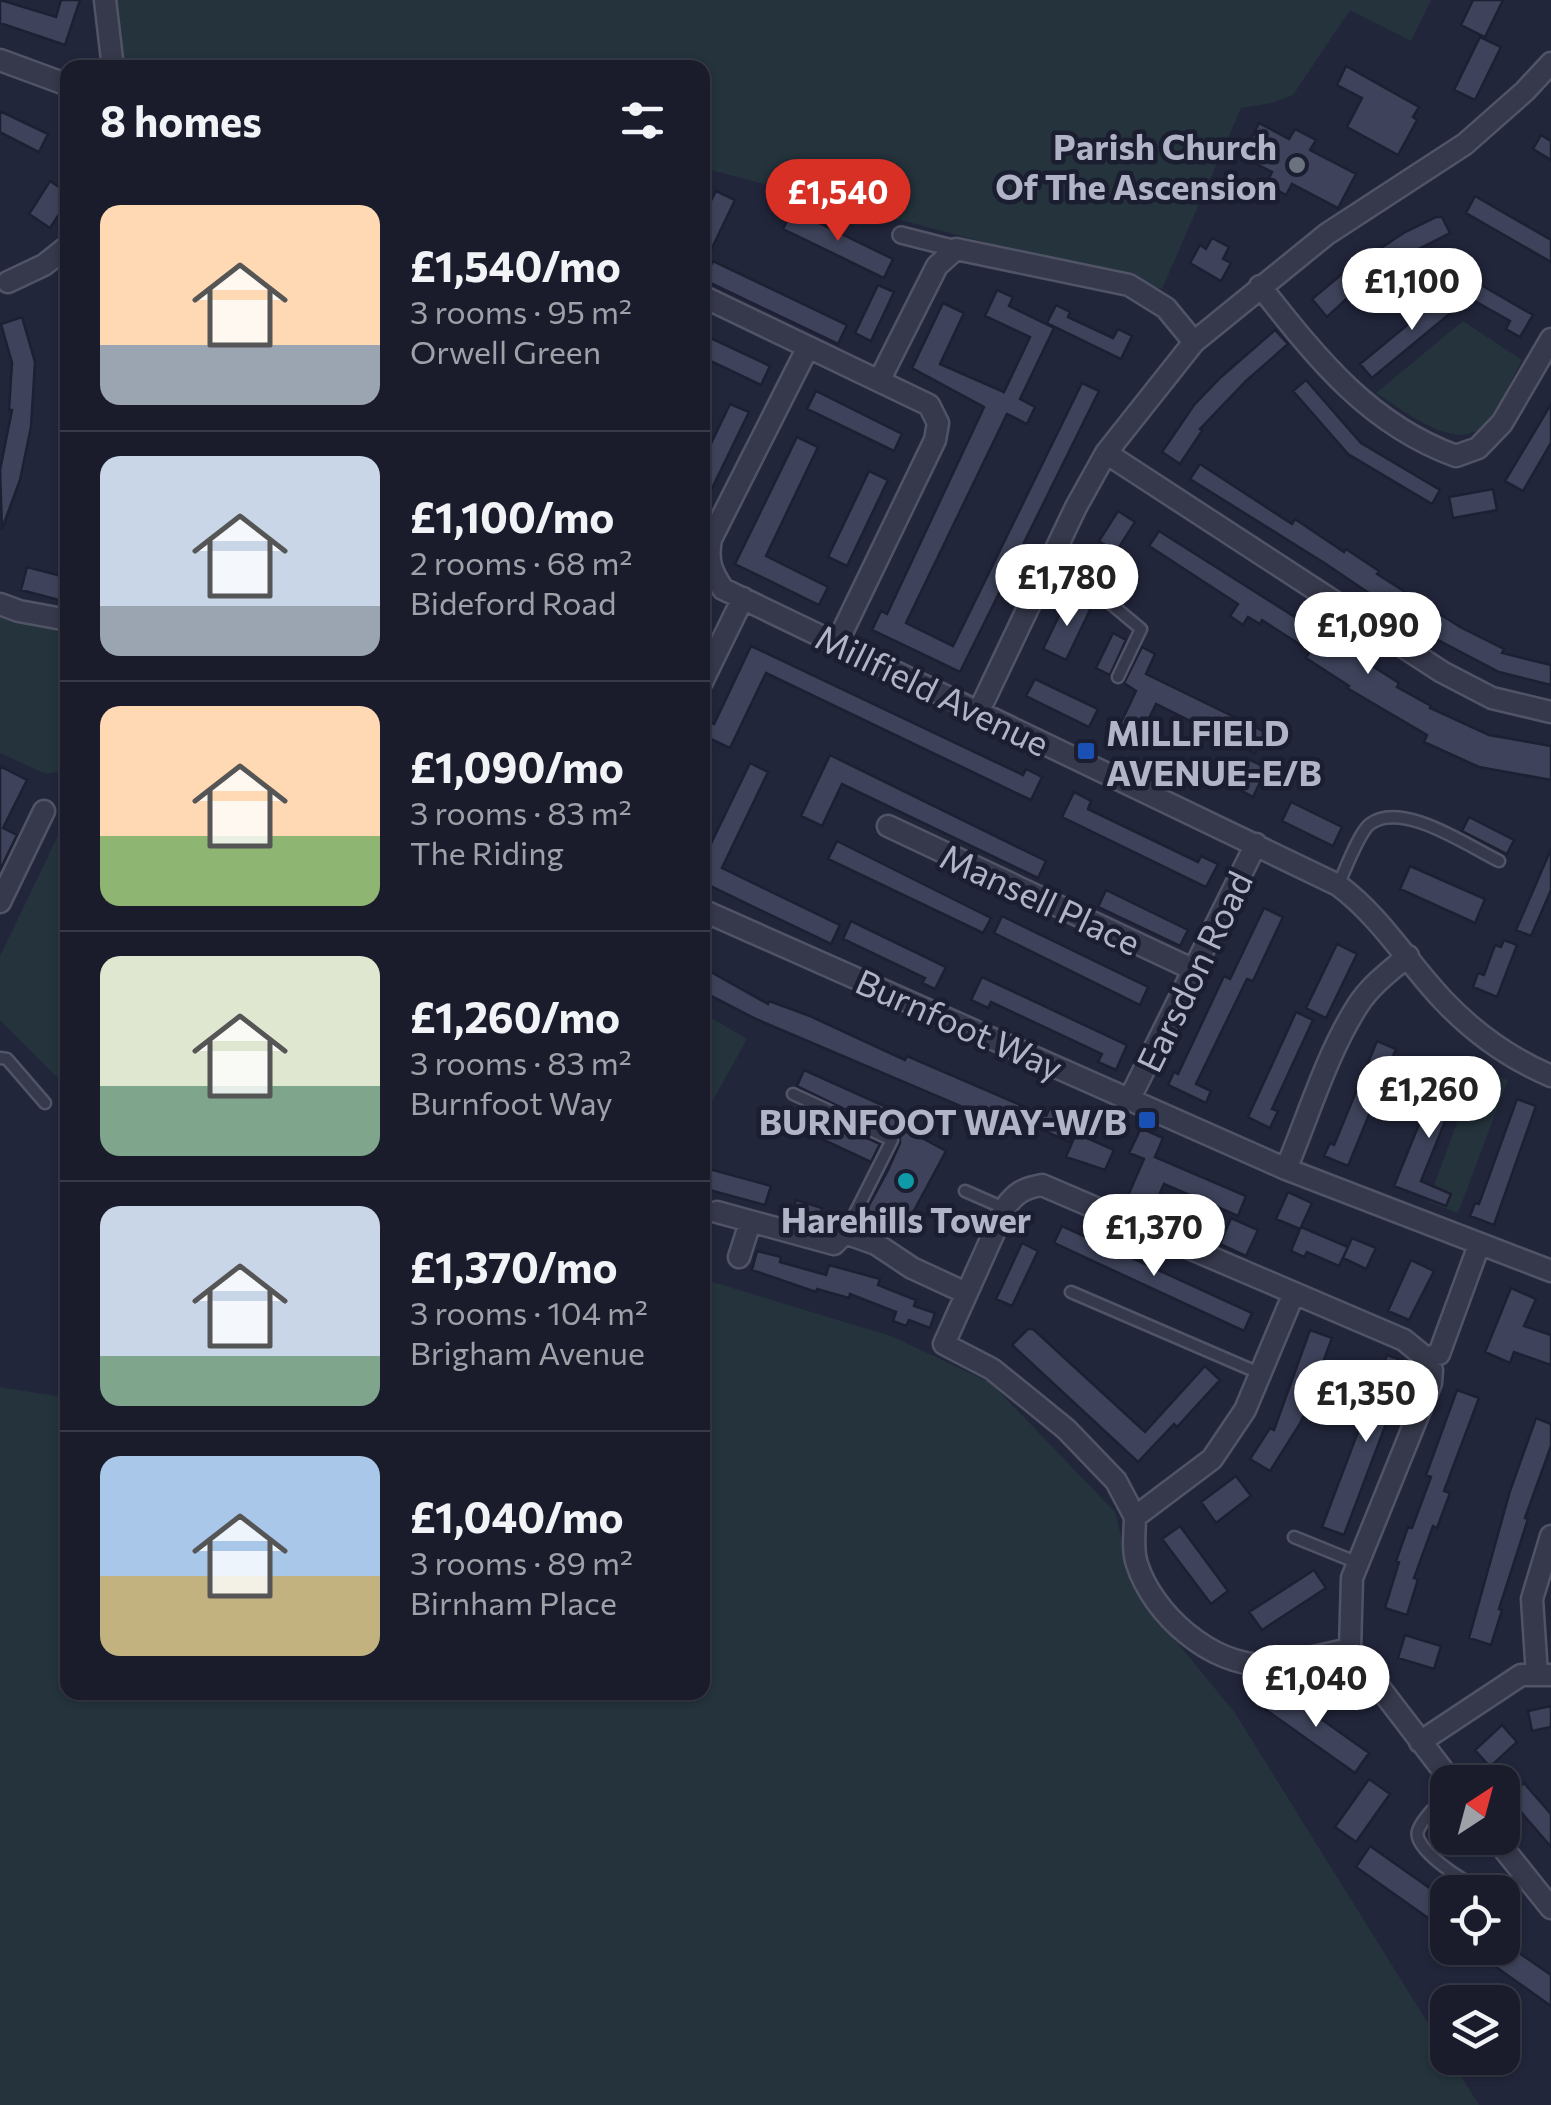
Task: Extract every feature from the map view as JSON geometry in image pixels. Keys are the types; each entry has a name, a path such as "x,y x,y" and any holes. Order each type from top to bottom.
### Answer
{"street":[{"path":"105,0 112,60"},
{"path":"0,60 60,82"},
{"path":"979,712 1106,453 1194,342 1327,234 1465,144 1551,63"},
{"path":"901,235 1128,285 1166,308 1194,342"},
{"path":"880,381 937,266 956,249"},
{"path":"8,282 44,265 60,252"},
{"path":"1260,286 1332,374 1368,408 1430,446 1456,456 1478,448 1502,423 1551,338"},
{"path":"710,300 929,405 938,423 935,440 837,644"},
{"name":"Millfield Avenue","path":"710,546 807,348"},
{"path":"1106,453 1442,672 1492,698 1551,712"},
{"name":"Millfield Avenue","path":"710,566 724,589 1338,885 1387,930 1476,1033 1519,1062 1551,1076"},
{"path":"710,654 743,598"},
{"path":"0,604 60,619"},
{"path":"0,902 44,811"},
{"name":"Mansell Place","path":"888,826 1194,970"},
{"name":"Earsdon Road","path":"1130,1098 1256,844"},
{"name":"Burnfoot Way","path":"710,914 1286,1170 1551,1271"},
{"path":"1286,1170 1359,1003 1408,956"},
{"path":"1350,1649 1264,1665 1216,1654 1175,1623 1150,1592 1136,1561 1135,1517 1116,1481 1066,1429 992,1369 944,1344 1013,1196 1026,1187 1042,1185 1404,1340 1426,1358 1432,1370 1431,1383 1352,1578 1350,1649 1438,1765"},
{"path":"717,1212 834,1244 845,1233 876,1244 912,1268 966,1293"},
{"path":"739,1257 750,1223"},
{"path":"1426,1358 1439,1354 1479,1246"},
{"path":"1135,1517 1212,1459 1245,1410 1294,1292"},
{"path":"1420,1742 1521,1675 1544,1675 1532,1599 1551,1536"},
{"path":"1508,1855 1551,1908"}],"lane":[{"path":"1048,565 1091,586 1141,629 1118,677"},
{"path":"1338,885 1368,825 1384,817 1404,815 1498,861"},
{"path":"0,1058 7,1059 45,1103"},
{"path":"793,1094 892,1140 845,1233"},
{"path":"965,1191 1005,1208"},
{"path":"1071,1292 1259,1374"},
{"path":"1294,1537 1358,1563"},
{"path":"1430,1815 1418,1830 1418,1842 1430,1854"},
{"path":"1431,1855 1481,1888 1506,1886 1525,1876"}],"shaded area":[{"path":"111,0 1431,0 1411,41 1350,10 1293,95 1241,108 1162,289 710,170 710,60 118,60"},
{"path":"1463,321 1522,360 1488,422 1476,432 1462,435 1431,427 1376,393"},
{"path":"0,616 60,630 60,771 46,774 0,753"},
{"path":"60,832 60,1080 0,1020 0,956"},
{"path":"710,1017 747,1039 710,1105"},
{"path":"1477,1068 1508,1080 1458,1213 1428,1202"},
{"path":"710,1281 891,1336 991,1383 1115,1512 1135,1591 1235,1713 1430,2026 1430,2075 1460,2075 1479,2105 0,2105 0,1387 60,1397 60,1700 710,1700"}],"building":[{"path":"0,0 56,17 61,0 80,0 65,45 0,23"},
{"path":"1473,0 1503,0 1485,37 1461,25"},
{"path":"1480,37 1501,47 1475,100 1454,90"},
{"path":"1346,66 1419,107 1413,117 1417,120 1398,155 1347,127 1362,98 1337,85"},
{"path":"0,111 48,134 39,152 0,132"},
{"name":"Parish Church Of The Ascension","path":"1259,123 1289,139 1295,129 1316,140 1310,150 1356,174 1338,208 1292,184 1286,195 1266,184 1272,172 1242,157"},
{"path":"1541,135 1551,141 1551,160 1533,149"},
{"path":"50,181 60,188 60,213 50,228 29,214"},
{"path":"716,191 735,200 710,252 710,203"},
{"path":"1475,196 1551,240 1551,262 1466,213"},
{"path":"792,210 893,259 884,278 783,229"},
{"path":"1442,217 1450,233 1403,257 1356,290 1327,317 1312,299 1405,232"},
{"path":"1212,238 1229,247 1223,259 1231,263 1221,281 1190,263 1200,245 1206,249"},
{"path":"713,261 847,325 838,344 710,283"},
{"path":"878,285 894,292 871,341 855,333"},
{"path":"1481,285 1533,315 1520,337 1506,329 1510,321 1473,300"},
{"path":"1452,288 1464,302 1372,378 1360,364"},
{"path":"997,290 1013,297 1009,306 1054,328 1020,399 1035,407 1027,424 1007,414 906,623 953,646 1082,383 1099,391 960,672 872,630 881,611 887,614 984,407 912,368 943,303 964,313 940,364 1004,392 1030,337 985,316"},
{"path":"1056,305 1070,312 1068,317 1113,338 1118,329 1132,336 1121,359 1047,323"},
{"path":"22,317 35,362 31,427 20,480 2,529 0,470 12,410 12,363 1,324"},
{"path":"1275,330 1288,344 1200,429 1180,464 1162,452 1194,405"},
{"path":"710,338 770,366 761,385 710,361"},
{"path":"1306,380 1361,443 1440,490 1432,504 1348,454 1293,391"},
{"path":"816,391 902,434 894,451 807,409"},
{"path":"730,404 749,412 710,492 710,445"},
{"path":"1551,404 1551,443 1523,491 1505,481"},
{"path":"797,437 818,447 766,556 828,587 819,605 735,564"},
{"path":"1200,464 1292,524 1295,519 1344,552 1346,549 1379,571 1377,574 1460,627 1504,649 1502,653 1551,665 1551,685 1499,672 1438,640 1190,479"},
{"path":"869,471 888,480 847,566 828,557"},
{"path":"1493,489 1497,510 1453,518 1449,497"},
{"path":"1118,511 1135,522 1116,552 1099,541"},
{"path":"1159,531 1399,683 1397,687 1430,708 1489,735 1551,746 1551,780 1479,767 1424,742 1427,735 1347,688 1306,658 1310,651 1262,620 1260,624 1248,617 1243,625 1230,616 1238,604 1149,546"},
{"path":"27,567 60,576 59,600 21,590"},
{"path":"1068,597 1091,608 1066,660 1043,649"},
{"path":"1113,633 1126,640 1110,675 1096,668"},
{"path":"751,646 1023,775 1026,769 1042,777 1031,800 766,673 730,748 710,739 710,722 714,724"},
{"path":"1142,647 1155,654 1146,674 1265,732 1255,753 1156,704 1137,743 1116,733 1136,691 1124,683"},
{"path":"1035,679 1098,709 1089,727 1026,696"},
{"path":"830,755 1046,861 1038,878 842,784 822,826 801,816"},
{"path":"1248,759 1267,768 1253,797 1235,787"},
{"path":"750,763 768,772 722,868 840,925 831,944 710,886 710,846"},
{"path":"0,766 27,780 3,828 17,835 0,870"},
{"path":"1074,792 1091,801 1088,809 1198,862 1201,856 1218,864 1206,887 1062,817"},
{"path":"1291,802 1342,827 1333,846 1282,821"},
{"path":"1469,817 1514,840 1507,854 1462,831"},
{"path":"837,841 991,918 983,933 828,859"},
{"path":"1551,849 1551,890 1531,936 1516,930"},
{"path":"1410,866 1485,899 1475,923 1400,889"},
{"path":"1106,890 1188,930 1180,946 1098,907"},
{"path":"1264,908 1283,917 1253,981 1247,979 1196,1084 1211,1091 1206,1103 1168,1085 1174,1072 1178,1074 1224,976 1230,979"},
{"path":"1002,916 1148,987 1140,1005 994,933"},
{"path":"851,921 946,967 935,989 922,983 925,978 843,939"},
{"path":"1504,940 1517,945 1497,997 1473,987 1478,973 1484,975 1495,945 1501,947"},
{"path":"1337,944 1357,954 1326,1018 1306,1008"},
{"path":"710,971 768,1004 769,1001 810,1016 905,1060 907,1056 1046,1116 1050,1108 1078,1120 1069,1142 1016,1118 1013,1125 756,1019 710,995"},
{"path":"982,977 1127,1045 1116,1070 1098,1062 1102,1054 991,1002 988,1008 971,1000"},
{"path":"1296,1012 1313,1020 1272,1109 1278,1111 1270,1128 1248,1117"},
{"path":"1377,1041 1396,1049 1348,1166 1324,1156 1330,1143 1334,1145"},
{"name":"Harehills Tower","path":"804,1070 900,1113 896,1124 946,1151 903,1231 866,1211 888,1170 900,1136 797,1086"},
{"path":"1441,1070 1462,1079 1421,1181 1451,1194 1446,1206 1394,1186"},
{"path":"1517,1099 1536,1106 1494,1225 1470,1216 1475,1203 1479,1204"},
{"path":"818,1115 880,1144 871,1162 813,1135"},
{"path":"1141,1128 1163,1138 1155,1157 1246,1196 1238,1216 1164,1184 1152,1211 1126,1200 1144,1159 1129,1153"},
{"path":"1076,1133 1114,1150 1105,1170 1066,1157"},
{"path":"710,1169 771,1186 765,1205 710,1190"},
{"path":"1288,1192 1312,1203 1301,1227 1348,1247 1339,1266 1307,1252 1304,1257 1291,1251 1300,1229 1276,1219"},
{"path":"796,1200 822,1208 818,1225 791,1218"},
{"path":"1231,1218 1258,1230 1246,1256 1220,1244"},
{"path":"1062,1226 1252,1313 1244,1331 1054,1243"},
{"path":"1352,1238 1376,1248 1366,1269 1343,1258"},
{"path":"1022,1243 1038,1251 1012,1306 996,1299"},
{"path":"757,1251 826,1275 829,1265 880,1279 878,1285 916,1300 914,1306 935,1313 930,1328 909,1320 906,1326 893,1321 896,1312 850,1294 849,1298 817,1289 816,1292 752,1270"},
{"path":"1411,1260 1434,1271 1409,1320 1388,1311"},
{"path":"1511,1288 1536,1299 1524,1326 1551,1335 1551,1365 1514,1352 1510,1363 1485,1352"},
{"path":"1028,1329 1033,1329 1145,1432 1205,1366 1220,1380 1138,1462 1012,1345"},
{"path":"1310,1330 1332,1338 1301,1422 1270,1471 1250,1459 1270,1428 1274,1430"},
{"path":"1387,1355 1409,1363 1344,1535 1322,1527"},
{"path":"1457,1390 1479,1398 1444,1491 1450,1493 1414,1578 1418,1579 1407,1615 1385,1608 1399,1562 1396,1561 1431,1477 1426,1475"},
{"path":"1536,1418 1551,1424 1551,1446 1525,1518 1528,1519 1491,1645 1469,1638 1510,1491"},
{"path":"1236,1476 1251,1496 1216,1523 1201,1502"},
{"path":"1180,1526 1228,1591 1211,1604 1162,1539"},
{"path":"1314,1570 1326,1588 1262,1630 1249,1612"},
{"path":"1405,1635 1441,1646 1434,1669 1398,1658"},
{"path":"1276,1687 1369,1753 1355,1773 1262,1707"},
{"path":"1551,1706 1551,1727 1532,1731 1528,1711"},
{"path":"1502,1725 1517,1742 1492,1765 1475,1750"},
{"path":"1369,1779 1390,1794 1356,1842 1335,1827"},
{"path":"1524,1783 1551,1814 1551,1847 1520,1811 1520,1786"},
{"path":"1370,1846 1430,1888 1430,1919 1356,1867"},
{"path":"1520,1954 1551,1975 1551,2006 1493,1965 1520,1965"}],"place":[{"name":"Parish Church Of The Ascension","path":"1297,165"},
{"name":"MILLFIELD AVENUE-E/B","path":"1086,751"},
{"name":"BURNFOOT WAY-W/B","path":"1147,1120"},
{"name":"Harehills Tower","path":"906,1181"}]}
